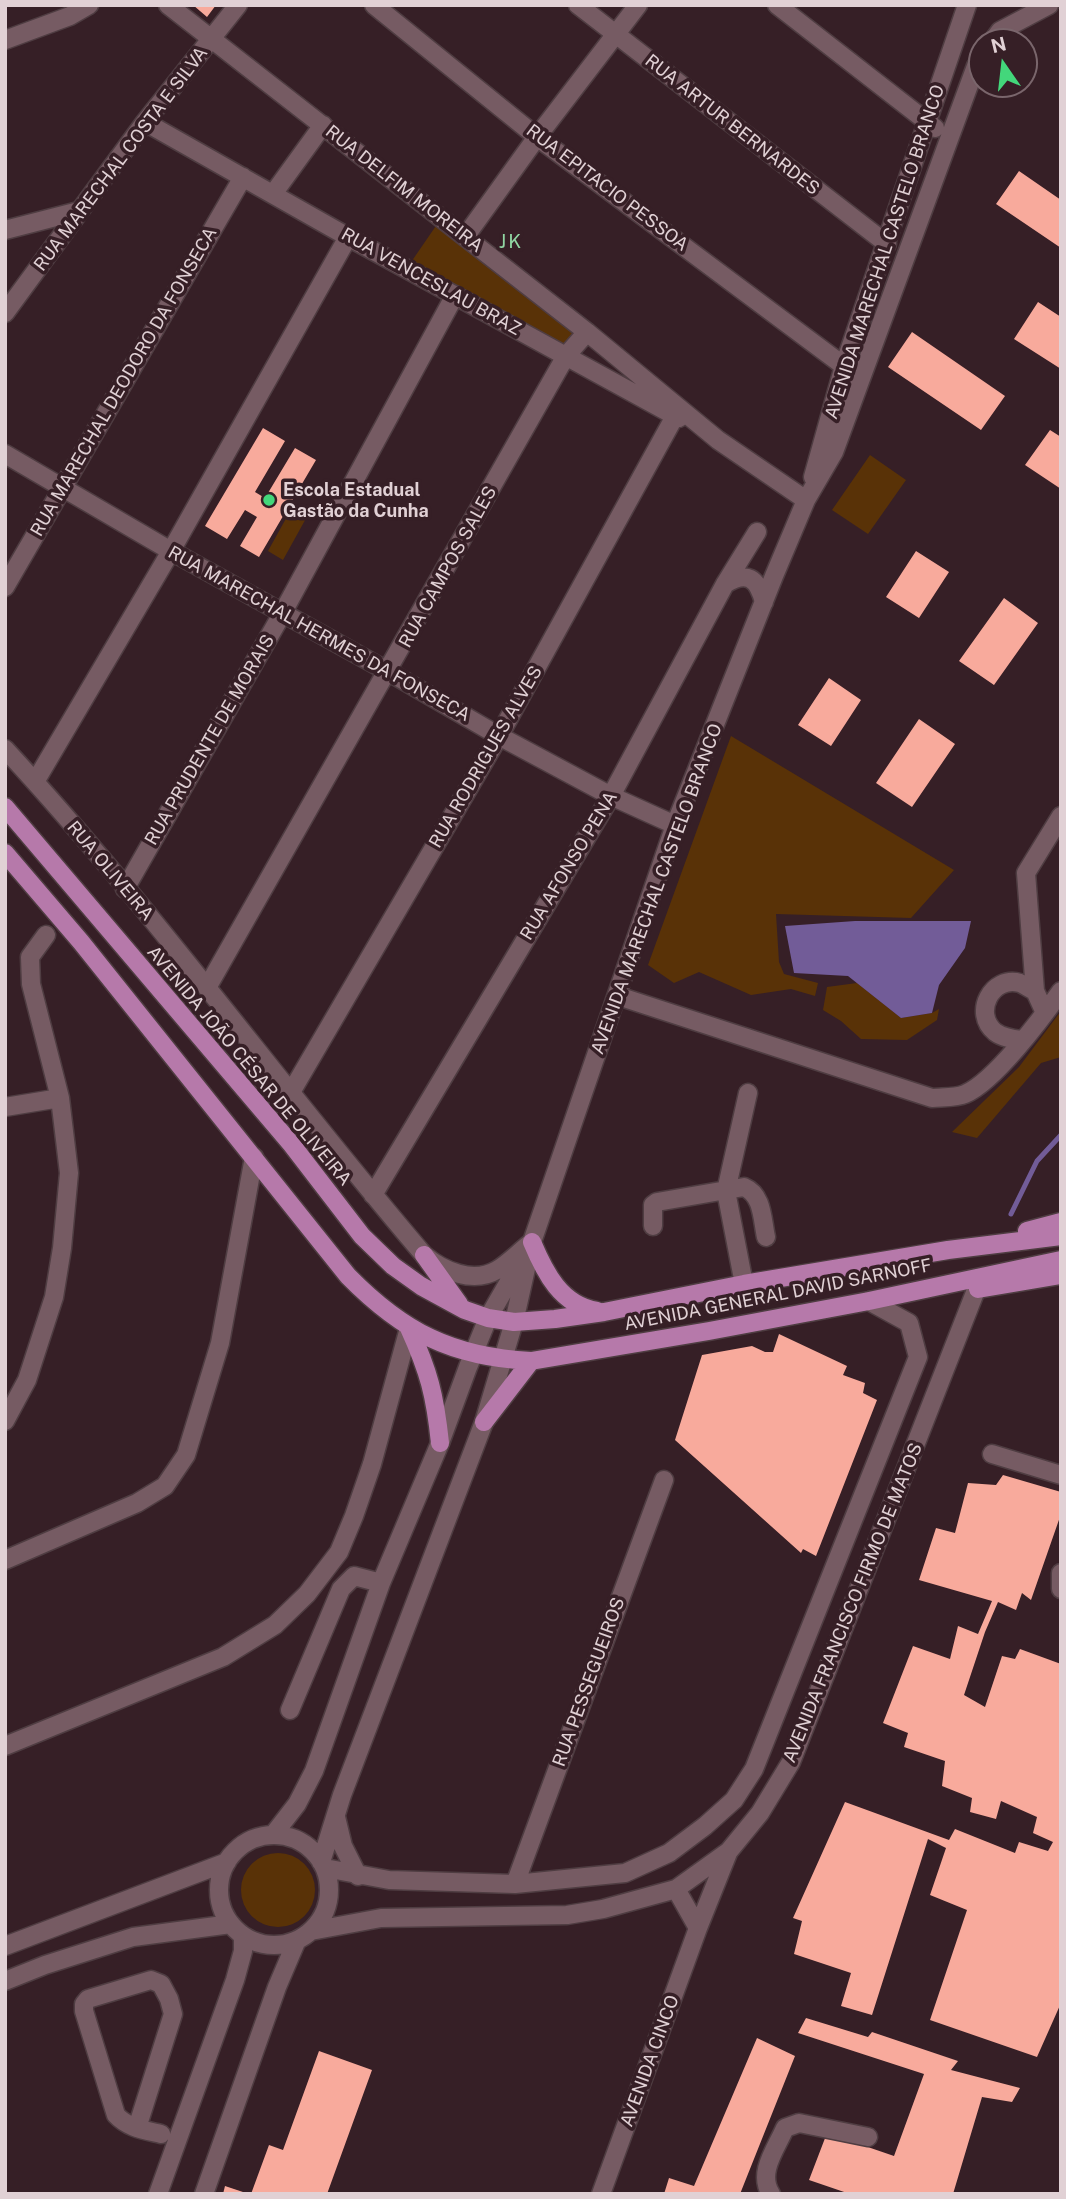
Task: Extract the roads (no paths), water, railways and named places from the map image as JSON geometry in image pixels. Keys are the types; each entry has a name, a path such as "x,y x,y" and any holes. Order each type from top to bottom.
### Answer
{"main road":[{"name":"AVENIDA JOÃO CÉSAR DE OLIVEIRA","path":"5,807 292,1145 362,1236 411,1280 488,1318"},
{"path":"5,853 81,942 348,1276 376,1305 409,1328 474,1353"},
{"path":"948,1250 1061,1222"},
{"name":"AVENIDA GENERAL DAVID SARNOFF","path":"488,1318 514,1322 539,1321 604,1312 744,1284 948,1250 1061,1236"},
{"path":"532,1242 541,1264 560,1292 573,1303 604,1312"},
{"path":"425,1255 461,1307"},
{"name":"AVENIDA GENERAL DAVID SARNOFF","path":"474,1353 531,1361 869,1301 1061,1260"},
{"path":"914,1291 935,1294 976,1290 1061,1275"},
{"path":"409,1328 432,1384 440,1443"},
{"path":"484,1422 531,1361"}],"street":[{"path":"5,40 70,16 89,5"},
{"name":"RUA DELFIM MOREIRA","path":"168,5 587,332 718,440 806,500"},
{"name":"RUA MARECHAL COSTA E SILVA","path":"5,313 13,288 79,211 145,122 238,5"},
{"name":"RUA EPITACIO PESSOA","path":"373,5 537,137 844,366"},
{"name":"RUA ARTUR BERNARDES","path":"578,5 887,244"},
{"path":"465,237 638,5"},
{"path":"777,5 948,137"},
{"name":"AVENIDA MARECHAL CASTELO BRANCO","path":"514,1322 532,1242 676,825 806,500 844,366 967,5"},
{"path":"1006,28 1049,5"},
{"name":"AVENIDA MARECHAL CASTELO BRANCO","path":"806,500 834,452 968,86"},
{"name":"RUA VENCESLAU BRAZ","path":"145,122 718,440"},
{"path":"274,194 323,125"},
{"name":"RUA MARECHAL DEODORO DA FONSECA","path":"5,587 243,177"},
{"path":"5,230 79,211"},
{"path":"35,782 171,551 348,237"},
{"name":"RUA PRUDENTE DE MORAIS","path":"125,889 282,614 455,295"},
{"name":"RUA CAMPOS SALES","path":"208,986 566,356 587,332"},
{"name":"RUA RODRIGUES ALVES","path":"290,1094 499,736 675,416"},
{"name":"RUA MARECHAL HERMES DA FONSECA","path":"5,454 499,736 611,796 676,825"},
{"name":"RUA AFONSO PENA","path":"373,1195 611,796 725,584 757,532"},
{"path":"725,584 738,576 748,577 755,582 764,602"},
{"name":"RUA OLIVEIRA","path":"5,749 208,986 290,1094 425,1255 450,1272 480,1275 495,1271 532,1242"},
{"path":"1045,1013 1035,991 1026,873 1061,816"},
{"path":"5,1422 27,1380 56,1285 69,1173 60,1098 31,984 30,957 46,935"},
{"path":"1022,1040 1002,1037 994,1032 988,1024 985,1006 993,990 1006,982 1021,983 1035,991"},
{"path":"618,996 932,1098 964,1095 993,1075 1061,991"},
{"path":"744,1284 726,1191 748,1093"},
{"path":"5,1107 60,1098"},
{"path":"5,1560 137,1503 164,1486 186,1455 220,1343 254,1157"},
{"path":"653,1226 652,1209 657,1202 744,1187 753,1191 759,1202 766,1237"},
{"name":"AVENIDA MARECHAL CASTELO BRANCO","path":"488,1318 532,1242"},
{"name":"AVENIDA FRANCISCO FIRMO DE MATOS","path":"304,1936 382,1918 567,1915 603,1909 676,1889 729,1852 760,1813 791,1762 976,1290"},
{"name":"AVENIDA FRANCISCO FIRMO DE MATOS","path":"323,1865 359,1876 388,1880 515,1884 625,1873 669,1853 734,1800 754,1769 918,1357 909,1323 869,1301"},
{"path":"273,1835 297,1804 314,1770 381,1583 440,1443 488,1318"},
{"path":"204,2194 277,1987 304,1936 326,1909 329,1895 323,1865 335,1815 484,1422 514,1322"},
{"path":"5,1746 223,1657 275,1625 307,1594 339,1552 355,1517 380,1438 409,1328"},
{"path":"992,1454 1061,1475"},
{"name":"RUA PESSEGUEIROS","path":"515,1884 664,1480"},
{"path":"1061,1573 1061,1589"},
{"path":"290,1710 341,1589 354,1576 381,1583"},
{"path":"335,1815 343,1846 359,1876"},
{"path":"158,2194 243,1951 237,1930 221,1903 220,1879 227,1862 239,1848 255,1839 273,1835 301,1842 323,1865"},
{"name":"AVENIDA CINCO","path":"601,2194 698,1928 729,1852"},
{"path":"5,1947 227,1862"},
{"path":"676,1889 698,1928"},
{"path":"5,1981 45,1965 133,1937 237,1930 260,1943 278,1945 304,1936"},
{"path":"138,2128 173,2014 161,1984 151,1980 88,2000 84,2004 84,2011 117,2115 124,2124 138,2128 161,2134"},
{"path":"771,2194 765,2185 766,2168 785,2128 799,2123 868,2137"}],"waterway":[{"path":"1011,1214 1037,1161 1061,1135"}],"place":[{"name":"Escola Estadual Gastão da Cunha","path":"269,500"}],"district":[{"name":"JK","path":"511,242"}]}
